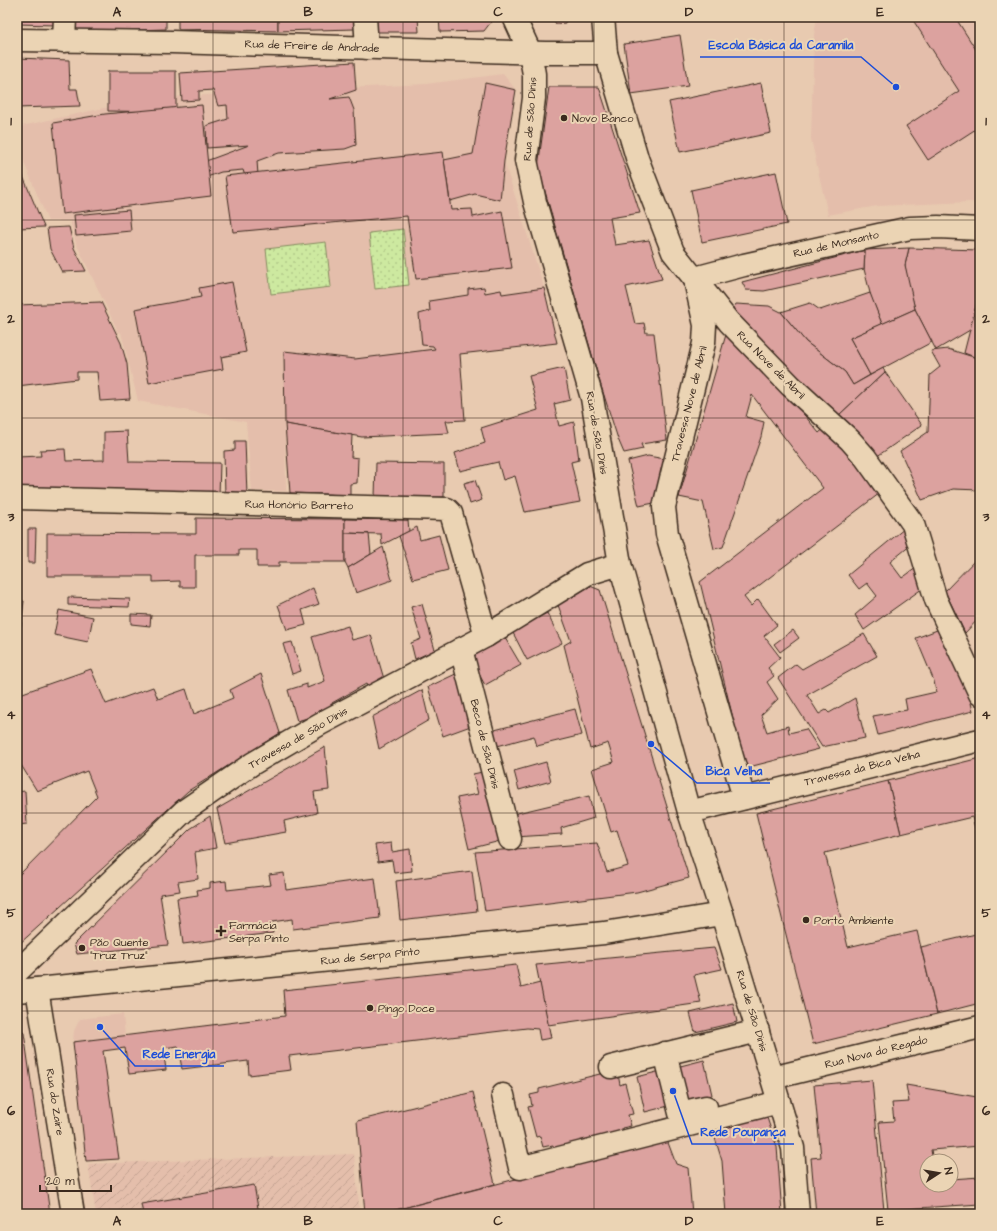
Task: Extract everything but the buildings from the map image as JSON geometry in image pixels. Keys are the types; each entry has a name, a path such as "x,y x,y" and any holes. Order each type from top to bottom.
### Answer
{"street":[{"path":"64,41 65,17"},
{"path":"365,17 367,48"},
{"name":"Rua de São Dinis","path":"514,17 530,52 534,74 534,98 526,160 535,202 592,398 620,564 689,812 722,914 793,1148 798,1214"},
{"name":"Rua Nove de Abril","path":"603,17 606,53 638,161 673,252 729,322 791,386 850,440 865,457 913,524 936,600 980,694"},
{"name":"Rua de Freire de Andrade","path":"17,40 172,42 606,53"},
{"name":"Rua de Monsanto","path":"695,278 744,265 910,228 938,227 980,229"},
{"name":"Travessa Nove de Abril","path":"695,278 705,325 704,343 664,507 667,534 744,798"},
{"name":"Rua Honório Barreto","path":"17,498 447,509 451,513 486,636"},
{"name":"Travessa de São Dinis","path":"17,972 184,811 252,764 313,728 486,636 587,574 620,564"},
{"name":"Beco de São Dinis","path":"461,649 510,839"},
{"name":"Travessa da Bica Velha","path":"744,798 980,740"},
{"path":"689,812 744,798"},
{"name":"Rua de Serpa Pinto","path":"27,990 604,933 722,914"},
{"name":"Rua do Zaire","path":"27,990 73,1214"},
{"name":"Rua Nova do Regado","path":"776,1090 980,1027"},
{"path":"612,1067 758,1031"},
{"path":"665,1053 680,1113 776,1090"},
{"path":"503,1094 520,1168 776,1090"}],"shaded area":[{"path":"817,17 980,17 980,203 970,202 877,206 828,215 811,139 814,35"},
{"path":"503,74 516,90 504,161 544,288 557,343 460,354 465,420 447,421 449,433 285,424 286,491 252,491 246,422 138,401 121,332 117,333 116,327 76,243 70,221 48,221 17,145 17,127 150,98 426,84"},
{"path":"123,1014 125,1036 73,1042 74,1031 80,1019"},
{"path":"354,1154 360,1214 96,1214 88,1164"}],"green space":[{"path":"403,229 409,285 375,289 369,233"},
{"path":"326,242 331,287 271,294 266,249"}],"place":[{"name":"Escola Básica da Caramila","path":"896,87"},
{"name":"Novo Banco","path":"564,118"},
{"name":"Bica Velha","path":"651,744"},
{"name":"Porto Ambiente","path":"806,920"},
{"name":"Farmácia Serpa Pinto","path":"221,931"},
{"name":"Pão Quente \"Truz Truz\"","path":"82,948"},
{"name":"Pingo Doce","path":"370,1008"},
{"name":"Rede Energia","path":"100,1027"},
{"name":"Rede Poupança","path":"673,1091"}]}
